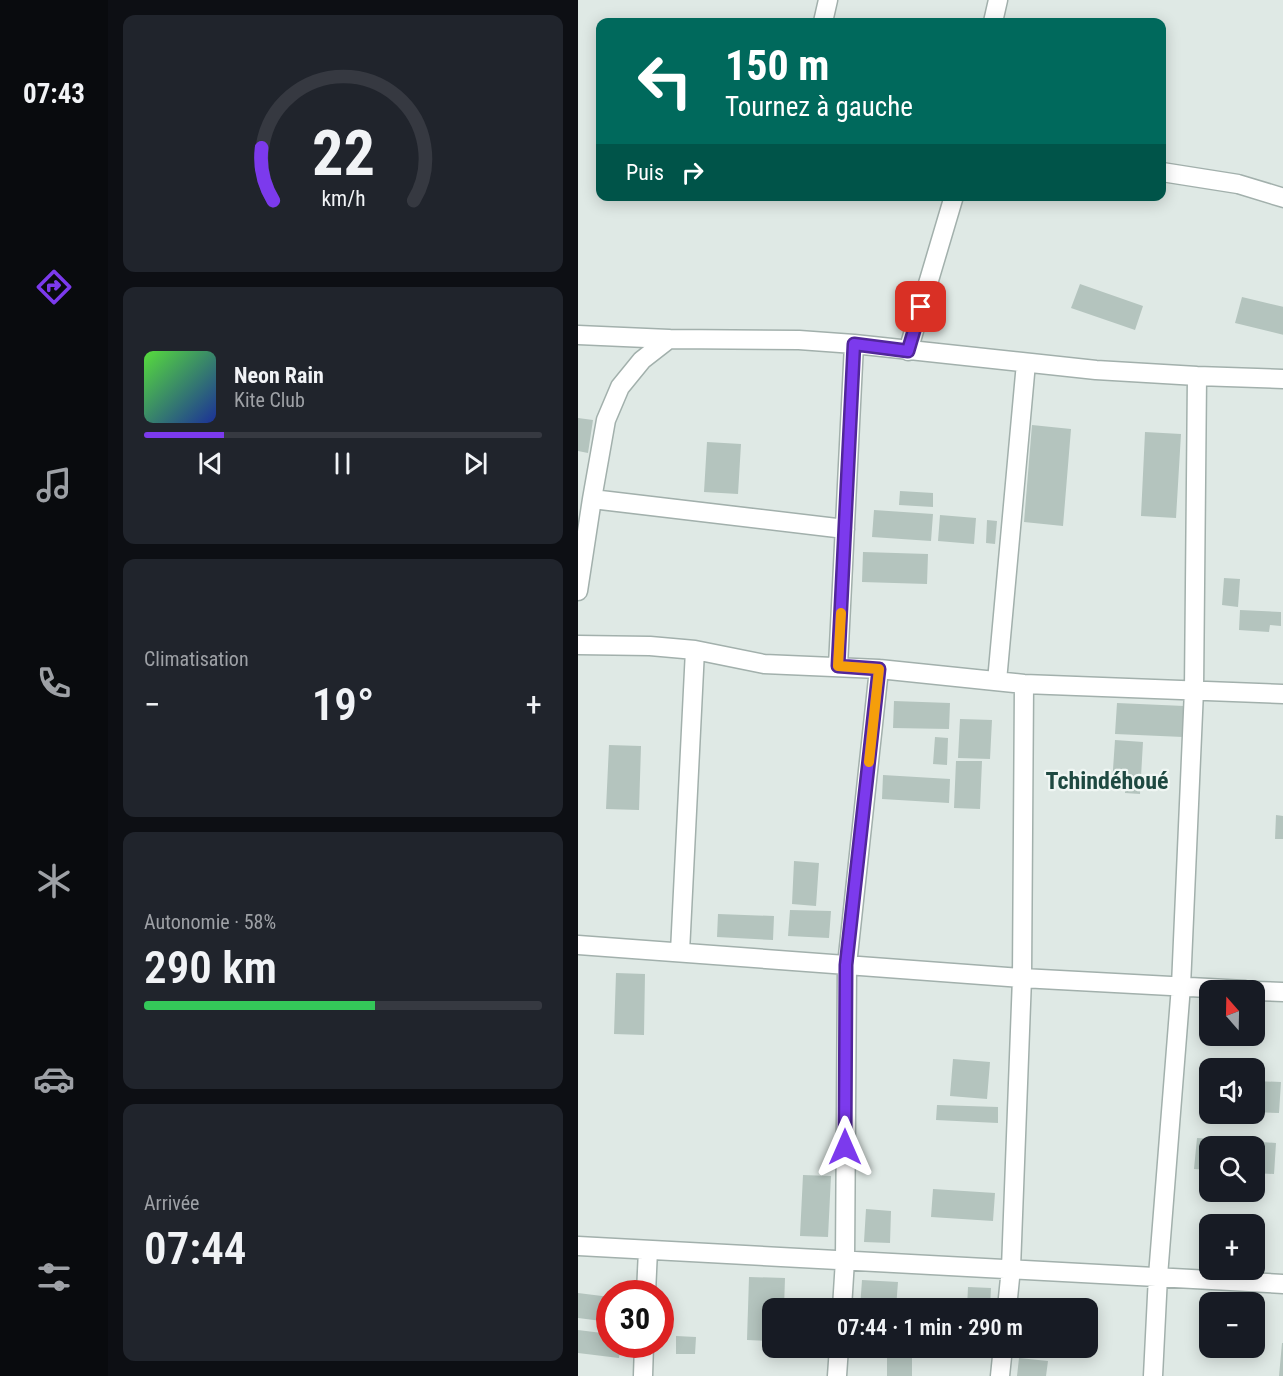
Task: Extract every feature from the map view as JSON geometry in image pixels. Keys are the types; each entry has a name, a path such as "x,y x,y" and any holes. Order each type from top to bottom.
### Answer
{"street":[{"path":"824,18 828,0"},
{"path":"995,18 998,0"},
{"path":"1166,173 1238,184 1283,198"},
{"path":"908,351 953,201"},
{"path":"578,335 854,344 1096,370 1283,379"},
{"path":"578,591 606,420 620,387 642,360 669,339"},
{"path":"838,666 854,344"},
{"path":"996,681 1026,363"},
{"path":"1153,1376 1158,1276 1181,986 1194,690 1197,376"},
{"path":"592,499 845,529"},
{"path":"578,645 650,646 695,650 764,664 879,669 1024,684 1283,694"},
{"path":"680,952 695,650"},
{"path":"843,1298 845,1260 846,965 879,669"},
{"path":"1008,1298 1022,978 1024,684"},
{"path":"578,945 1022,978 1199,987"},
{"path":"1265,991 1283,992"},
{"path":"578,1246 1283,1284"},
{"path":"647,1280 648,1250"},
{"path":"642,1376 643,1358"},
{"path":"837,1376 838,1358"},
{"path":"1000,1376 1002,1358"}],"building":[{"path":"1080,284 1143,306 1135,330 1071,308"},
{"path":"1242,297 1284,307 1284,335 1235,323"},
{"path":"578,418 593,420 588,453 578,451"},
{"path":"1032,425 1071,429 1063,526 1024,522"},
{"path":"1145,432 1181,434 1176,518 1141,516"},
{"path":"707,442 741,444 738,494 704,492"},
{"path":"900,491 933,493 933,507 899,505"},
{"path":"874,510 933,514 931,541 872,537"},
{"path":"940,515 976,518 974,544 938,541"},
{"path":"987,520 997,521 995,544 986,543"},
{"path":"863,552 928,554 927,584 862,582"},
{"path":"1224,578 1240,579 1238,607 1222,605"},
{"path":"1240,610 1281,612 1281,626 1270,625 1269,632 1239,630"},
{"path":"894,701 950,703 949,729 893,728"},
{"path":"1117,703 1184,706 1183,737 1115,734"},
{"path":"960,719 992,720 990,759 958,758"},
{"path":"935,737 948,738 947,765 933,764"},
{"path":"1115,740 1143,742 1140,794 1125,793 1125,785 1112,784"},
{"path":"609,745 641,746 639,810 606,809"},
{"path":"956,761 982,761 980,809 954,808"},
{"path":"883,775 950,779 949,803 882,799"},
{"path":"1276,815 1284,816 1284,839 1275,839"},
{"path":"794,861 819,863 816,906 792,904"},
{"path":"790,910 831,911 829,938 788,936"},
{"path":"718,914 774,916 773,940 717,937"},
{"path":"616,973 645,974 644,1035 614,1034"},
{"path":"953,1059 990,1062 987,1099 950,1096"},
{"path":"1265,1081 1281,1082 1279,1113 1265,1112"},
{"path":"937,1105 998,1107 998,1123 936,1120"},
{"path":"1197,1138 1199,1138 1199,1169 1194,1169"},
{"path":"1265,1142 1276,1143 1274,1174 1265,1174"},
{"path":"803,1175 831,1176 828,1237 800,1236"},
{"path":"933,1189 995,1193 993,1221 931,1217"},
{"path":"866,1209 891,1211 890,1243 864,1242"},
{"path":"749,1277 785,1278 784,1298 762,1298 762,1341 747,1340"},
{"path":"862,1280 898,1282 897,1298 861,1298"},
{"path":"968,1287 991,1288 990,1298 967,1298"},
{"path":"578,1293 596,1295 596,1320 578,1318"},
{"path":"578,1330 596,1332 596,1355 578,1353"},
{"path":"676,1336 696,1337 695,1354 676,1354"},
{"path":"1282,1343 1284,1343 1284,1376 1279,1376"},
{"path":"887,1358 912,1358 912,1376 887,1376"},
{"path":"1019,1358 1048,1361 1046,1376 1017,1376"}],"slow traffic":[{"path":"841,613 838,666 879,669 869,762"}],"district":[{"name":"Tchindéhoué","path":"1107,781"}],"route":[{"path":"845,1147 846,965 879,669 838,666 854,344 908,351 921,307"}]}
